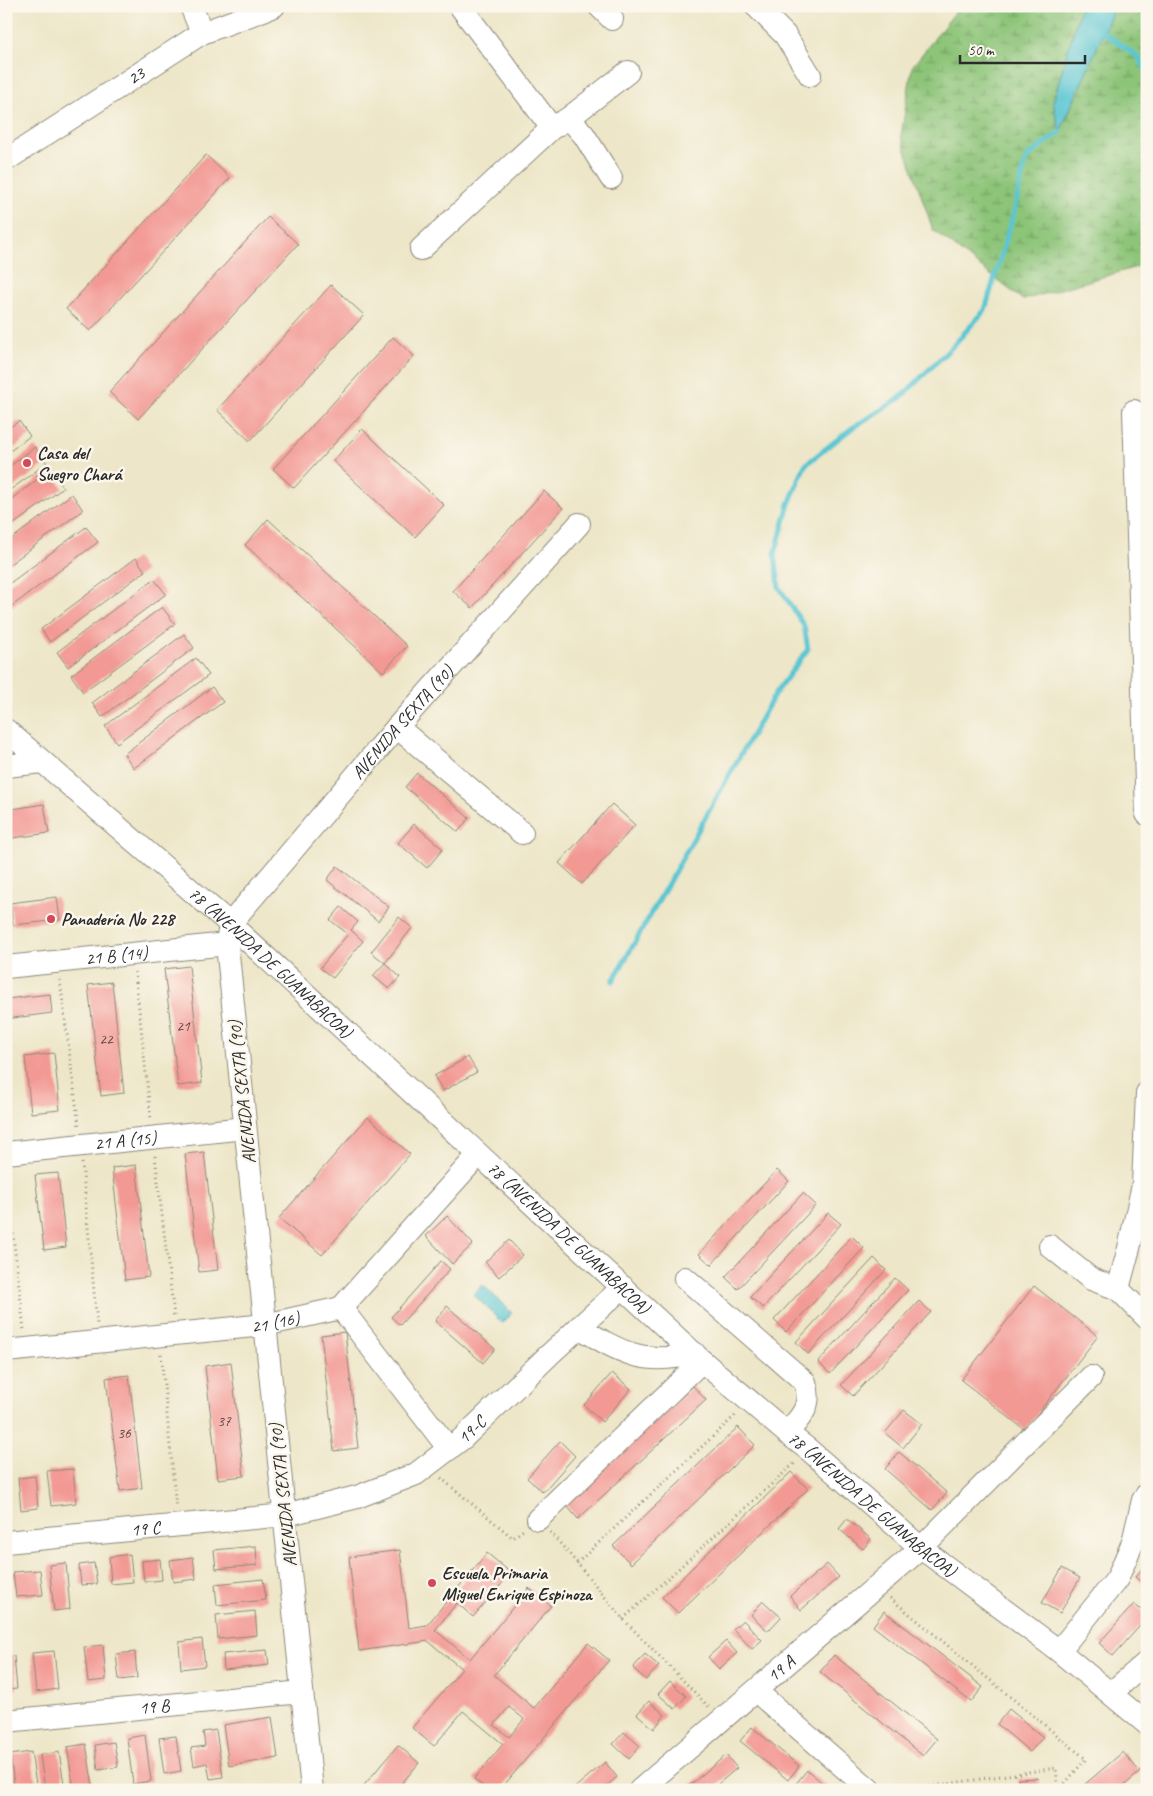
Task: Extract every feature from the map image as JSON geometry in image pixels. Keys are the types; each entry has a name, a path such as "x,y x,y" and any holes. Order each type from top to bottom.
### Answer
{"street":[{"path":"191,6 202,33"},
{"name":"23","path":"6,160 202,33 274,6"},
{"path":"460,6 560,123 584,135 611,178"},
{"path":"756,6 785,36 810,75"},
{"path":"421,249 560,123 628,72"},
{"path":"1134,411 1147,814"},
{"name":"AVENIDA SEXTA (90)","path":"312,1790 228,934 397,727 580,524"},
{"path":"397,727 522,833"},
{"name":"78 (AVENIDA DE GUANABACOA)","path":"6,730 228,934 478,1155 698,1357 787,1434 809,1450 921,1548 1059,1650 1147,1724"},
{"path":"6,766 42,762"},
{"name":"21 B (14)","path":"6,967 228,934"},
{"path":"1118,1289 1142,1185 1147,1093"},
{"name":"21 A (15)","path":"6,1153 246,1128"},
{"path":"449,1449 341,1308 478,1155"},
{"path":"1050,1246 1091,1279 1118,1289 1147,1318"},
{"path":"685,1278 805,1382 809,1393 807,1404 800,1418 787,1434"},
{"name":"19-C","path":"285,1515 357,1497 416,1474 463,1438 623,1287"},
{"name":"21 (16)","path":"16,1350 265,1325 341,1308"},
{"path":"579,1327 614,1348 634,1356 698,1357"},
{"path":"538,1519 698,1357"},
{"name":"19 A","path":"640,1790 921,1548 1092,1377"},
{"path":"1059,1650 1117,1579 1133,1542 1143,1500 1147,1494"},
{"name":"19 C","path":"6,1542 285,1515"},
{"path":"1111,1693 1147,1662"},
{"path":"756,1691 870,1790"},
{"name":"19 B","path":"6,1721 302,1692"}],"path":[{"path":"6,1174 16,1350"},
{"path":"160,1336 178,1526"},
{"path":"577,1562 751,1402"},
{"path":"623,1618 809,1450"},
{"path":"426,1466 513,1538 538,1519 577,1562 623,1618 722,1720"},
{"path":"876,1587 1086,1759 1058,1790"},
{"path":"905,1790 1056,1768 1058,1790"}],"green space":[{"path":"960,6 1081,6 1053,102 1060,132 1115,6 1147,6 1147,264 1023,300 933,230 901,136 912,67"}],"water":[{"path":"1081,6 1115,6 1060,132 1053,102"},
{"path":"483,1285 512,1313 502,1323 473,1294"}],"building":[{"path":"206,155 230,178 90,331 66,309"},
{"path":"268,217 298,244 138,419 109,392"},
{"path":"331,285 364,315 250,441 217,410"},
{"path":"393,337 414,356 294,488 273,469"},
{"path":"19,421 30,436 6,454 6,430"},
{"path":"362,429 444,505 415,537 333,461"},
{"path":"35,447 47,463 6,493 6,469"},
{"path":"50,470 63,488 6,530 6,503"},
{"path":"544,491 563,508 472,608 453,591"},
{"path":"72,494 83,510 6,567 6,543"},
{"path":"268,519 407,646 383,672 245,545"},
{"path":"86,527 98,542 8,609 6,607 6,586"},
{"path":"136,558 145,571 50,642 41,629"},
{"path":"154,579 166,594 68,667 57,652"},
{"path":"162,607 175,624 83,692 71,675"},
{"path":"184,634 194,648 102,717 92,703"},
{"path":"196,658 209,675 117,743 105,726"},
{"path":"212,687 223,702 134,768 124,754"},
{"path":"417,773 469,818 458,832 405,787"},
{"path":"44,804 49,833 6,839 6,810"},
{"path":"612,804 635,825 582,884 559,863"},
{"path":"414,824 443,849 427,868 398,843"},
{"path":"337,866 389,907 378,921 327,880"},
{"path":"57,897 60,920 13,925 10,903"},
{"path":"341,907 358,922 351,930 363,941 333,978 320,968 348,934 330,920"},
{"path":"399,917 412,928 385,963 371,952"},
{"path":"385,963 400,977 389,989 373,976"},
{"path":"189,966 202,1083 178,1086 164,969"},
{"path":"112,982 124,1093 101,1096 88,985"},
{"path":"50,994 52,1013 6,1019 6,999"},
{"path":"54,1053 60,1110 31,1113 25,1057"},
{"path":"468,1057 477,1072 443,1091 434,1076"},
{"path":"368,1117 410,1154 322,1255 279,1218"},
{"path":"204,1152 218,1270 199,1272 185,1154"},
{"path":"136,1165 149,1277 125,1280 112,1168"},
{"path":"777,1170 789,1181 711,1265 699,1254"},
{"path":"58,1173 66,1247 44,1250 35,1175"},
{"path":"803,1193 816,1205 738,1289 725,1277"},
{"path":"828,1213 841,1224 763,1308 750,1297"},
{"path":"447,1216 473,1244 452,1264 426,1236"},
{"path":"852,1236 864,1248 786,1332 774,1320"},
{"path":"509,1240 523,1255 499,1277 485,1262"},
{"path":"874,1258 886,1270 808,1354 796,1342"},
{"path":"441,1261 450,1269 400,1325 391,1317"},
{"path":"895,1278 908,1290 830,1374 818,1362"},
{"path":"1034,1286 1098,1336 1025,1430 961,1380"},
{"path":"919,1301 931,1312 853,1396 841,1385"},
{"path":"447,1306 495,1349 483,1363 435,1321"},
{"path":"345,1332 358,1448 334,1451 321,1335"},
{"path":"231,1362 244,1476 218,1479 205,1366"},
{"path":"612,1373 631,1389 602,1422 584,1405"},
{"path":"129,1375 142,1488 120,1491 106,1378"},
{"path":"693,1386 706,1400 578,1519 566,1505"},
{"path":"904,1410 922,1424 903,1448 885,1433"},
{"path":"738,1427 755,1445 631,1564 613,1546"},
{"path":"560,1441 575,1456 543,1492 527,1478"},
{"path":"899,1452 947,1493 932,1510 885,1469"},
{"path":"73,1469 76,1503 51,1506 47,1471"},
{"path":"791,1472 808,1489 678,1613 662,1597"},
{"path":"35,1476 38,1508 21,1510 18,1478"},
{"path":"847,1519 871,1539 863,1549 839,1529"},
{"path":"256,1546 257,1565 216,1569 214,1550"},
{"path":"400,1550 409,1628 427,1625 487,1553 511,1573 473,1617 457,1603 435,1630 470,1659 529,1588 551,1606 494,1675 534,1708 588,1643 609,1660 500,1790 488,1790 474,1779 503,1744 463,1711 434,1746 412,1728 462,1669 428,1641 359,1651 349,1557","holes":["509,1707 524,1719 509,1737 494,1725"]},
{"path":"130,1554 133,1582 111,1584 109,1557"},
{"path":"193,1557 196,1579 173,1582 170,1560"},
{"path":"160,1559 162,1580 144,1582 142,1561"},
{"path":"66,1563 70,1609 54,1611 49,1565"},
{"path":"94,1563 97,1584 81,1585 79,1565"},
{"path":"1147,1563 1147,1587 1135,1577"},
{"path":"827,1564 839,1577 801,1610 790,1596"},
{"path":"1062,1568 1080,1578 1060,1613 1042,1603"},
{"path":"40,1570 43,1595 16,1597 13,1572"},
{"path":"263,1579 266,1600 217,1605 215,1584"},
{"path":"763,1601 781,1617 768,1631 751,1615"},
{"path":"1134,1604 1147,1615 1147,1618 1113,1656 1099,1643"},
{"path":"255,1611 257,1635 218,1639 216,1615"},
{"path":"884,1611 983,1687 971,1702 873,1626"},
{"path":"743,1620 762,1640 752,1649 733,1629"},
{"path":"202,1639 205,1666 181,1669 179,1642"},
{"path":"726,1641 737,1653 719,1669 708,1657"},
{"path":"103,1645 106,1680 88,1682 84,1647"},
{"path":"267,1650 269,1665 224,1670 223,1654"},
{"path":"54,1651 58,1689 36,1692 32,1653"},
{"path":"135,1652 137,1678 119,1680 116,1654"},
{"path":"645,1654 659,1666 646,1680 633,1668"},
{"path":"834,1655 937,1739 923,1756 820,1672"},
{"path":"14,1656 17,1689 6,1690 6,1657"},
{"path":"670,1681 686,1696 675,1709 658,1694"},
{"path":"649,1701 665,1715 654,1729 637,1714"},
{"path":"1009,1709 1043,1737 1030,1752 997,1724"},
{"path":"272,1717 278,1758 229,1766 223,1725"},
{"path":"752,1727 799,1766 788,1780 740,1741"},
{"path":"216,1730 223,1777 210,1779 207,1763 194,1766 191,1748 205,1746 203,1732"},
{"path":"624,1732 640,1746 629,1759 613,1744"},
{"path":"145,1735 151,1781 133,1784 127,1738"},
{"path":"176,1736 181,1771 164,1774 159,1738"},
{"path":"114,1742 118,1767 98,1770 95,1745"},
{"path":"86,1744 93,1787 74,1790 67,1747"},
{"path":"398,1745 419,1763 396,1790 360,1790"},
{"path":"31,1752 37,1790 15,1790 10,1755"},
{"path":"59,1752 65,1790 45,1790 40,1755"},
{"path":"1123,1752 1140,1772 1119,1790 1089,1790 1084,1785"},
{"path":"726,1755 737,1768 711,1790 684,1790"},
{"path":"605,1762 617,1777 602,1790 572,1790"},
{"path":"807,1770 831,1790 800,1790 795,1785"},
{"path":"1038,1778 1039,1790 1019,1790 1018,1779"}],"waterway":[{"path":"1103,32 1137,56 1147,71"},
{"path":"613,981 775,694 808,649 804,626 779,587 775,554 789,504 805,465 852,428 900,398 950,349 985,310 1014,212 1026,158 1060,132"}],"place":[{"name":"Casa del Suegro Chará","path":"27,463"},
{"name":"Panadería No 228","path":"51,919"},
{"name":"Escuela Primaria Miguel Enrique Espinoza","path":"432,1583"}]}
